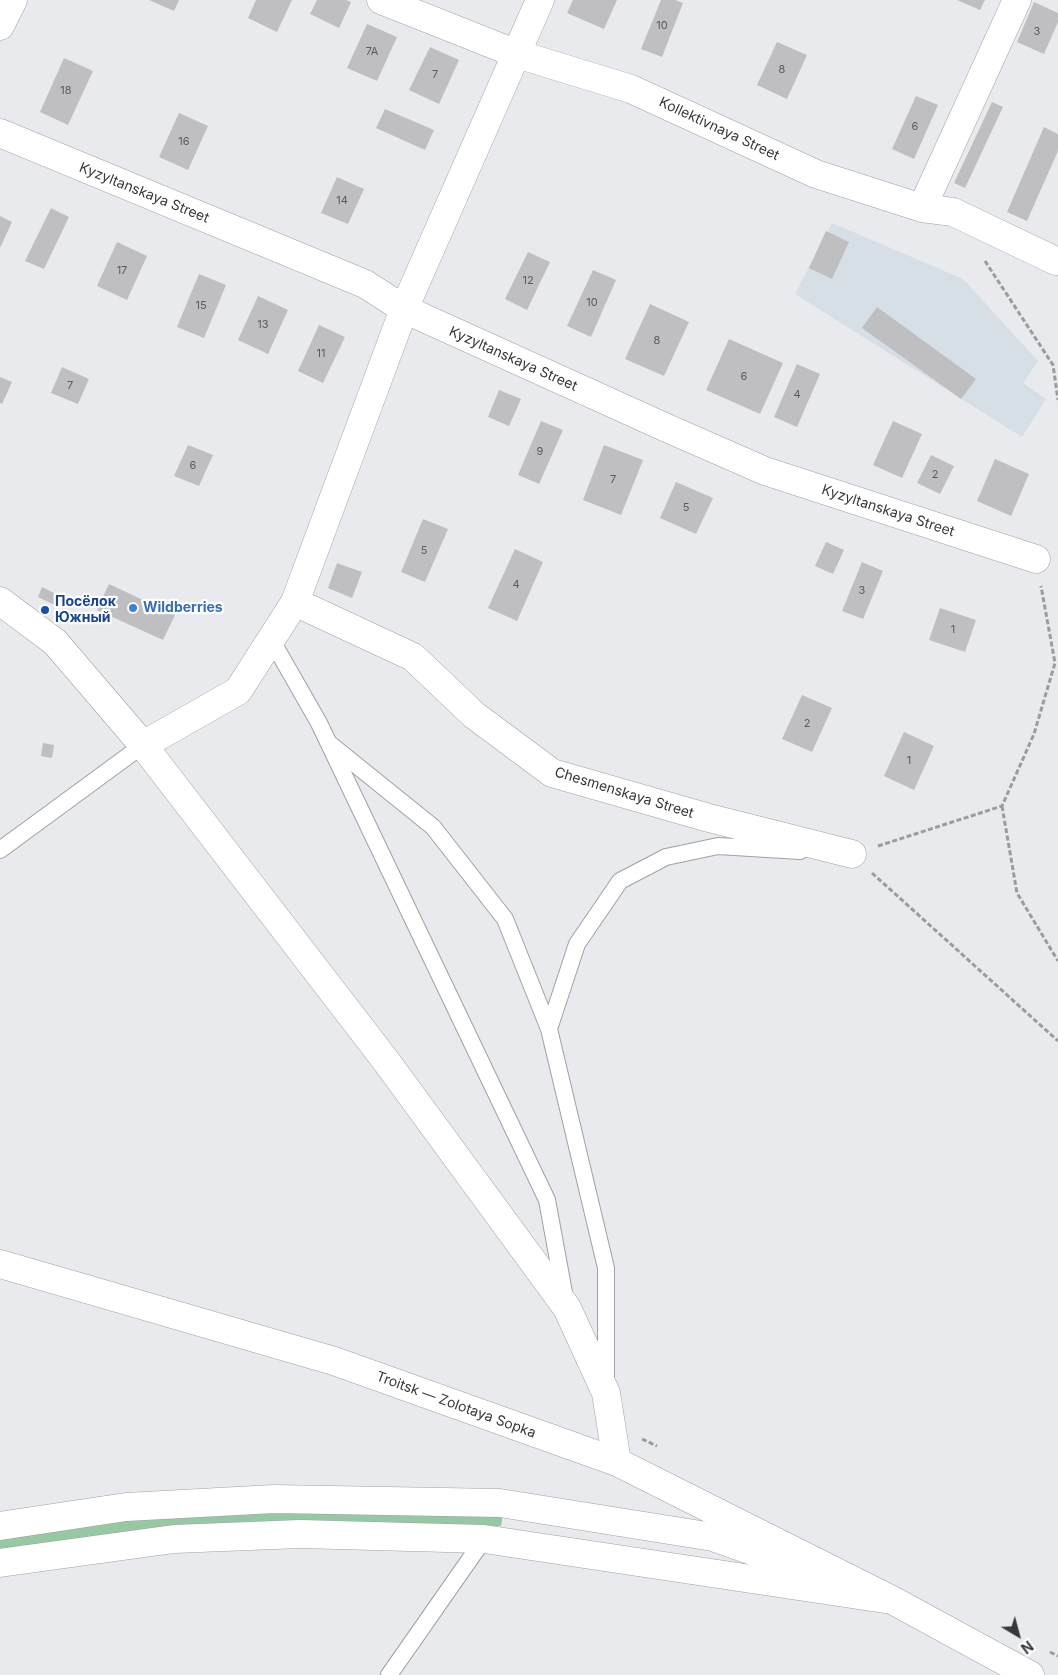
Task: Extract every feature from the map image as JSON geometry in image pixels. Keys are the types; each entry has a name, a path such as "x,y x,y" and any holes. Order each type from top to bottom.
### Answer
{"street":[{"path":"0,26 12,0"},
{"name":"Kollektivnaya Street","path":"380,0 517,54 631,89 816,174 922,208 953,212 1056,261"},
{"path":"143,745 238,691 295,602 404,309 540,0"},
{"path":"922,208 1017,0"},
{"name":"Kyzyltanskaya Street","path":"0,133 365,284 404,309 765,471 1036,559"},
{"path":"0,601 54,642 143,745 386,1061 567,1308 606,1393 616,1462"},
{"name":"Chesmenskaya Street","path":"295,602 413,657 474,715 552,773 708,818 852,854"},
{"name":"Troitsk — Zolotaya Sopka","path":"0,1264 334,1361 616,1462 892,1600"},
{"path":"0,1526 126,1507 274,1499 500,1503 713,1537 892,1600 1030,1675"},
{"path":"0,1563 174,1538 300,1534 484,1539 892,1600"}],"lane":[{"path":"272,639 320,723 547,1200 567,1308"},
{"path":"330,744 433,827 505,919 549,1029 606,1268 606,1393"},
{"path":"0,850 143,745"},
{"path":"549,1029 577,944 620,881 666,857 718,846 852,854"},
{"path":"390,1675 484,1539"}],"path":[{"path":"984,260 1054,365 1058,400"},
{"path":"1036,559 1055,664 1034,734 1002,806 1016,893 1058,961"},
{"path":"852,854 1002,806"},
{"path":"852,854 1058,1041"}],"shaded area":[{"path":"832,223 963,279 1038,361 1023,383 1046,399 1022,437 795,294"}],"green space":[{"path":"224,1509 503,1513 501,1526 349,1524 0,1553 0,1536"}],"building":[{"path":"149,0 179,0 174,11"},
{"path":"256,0 292,0 277,32 248,18"},
{"path":"317,0 346,0 351,2 339,28 310,14"},
{"path":"573,0 617,0 604,29 567,13"},
{"path":"661,0 675,0 683,3 662,57 641,49"},
{"path":"957,0 985,0 980,10"},
{"path":"1034,2 1058,13 1058,22 1044,54 1017,42"},
{"path":"367,24 397,37 377,81 347,68"},
{"path":"777,42 807,55 787,99 757,85"},
{"path":"430,47 459,60 439,104 409,90"},
{"path":"64,58 93,71 68,125 40,112"},
{"path":"916,96 938,105 914,159 892,149"},
{"path":"992,102 1003,107 965,188 954,183"},
{"path":"385,109 434,130 425,150 376,128"},
{"path":"179,113 208,126 188,170 159,157"},
{"path":"1044,127 1058,134 1058,151 1027,221 1007,212"},
{"path":"337,177 364,189 348,224 321,213"},
{"path":"51,208 69,217 44,269 25,261"},
{"path":"0,216 12,222 0,248"},
{"path":"826,231 849,242 832,279 809,268"},
{"path":"117,242 147,256 127,300 97,286"},
{"path":"528,252 550,262 527,310 505,299"},
{"path":"593,270 616,280 591,337 567,326"},
{"path":"199,274 226,285 204,338 177,327"},
{"path":"258,296 288,310 268,354 238,340"},
{"path":"650,304 689,322 664,376 625,359"},
{"path":"877,307 976,379 961,399 862,328"},
{"path":"319,325 345,337 323,383 298,371"},
{"path":"729,339 783,363 760,414 706,390"},
{"path":"797,364 820,374 797,427 774,417"},
{"path":"62,367 89,379 78,404 51,393"},
{"path":"0,377 12,382 2,404 0,403"},
{"path":"499,390 521,399 509,426 488,417"},
{"path":"541,421 563,430 539,484 518,475"},
{"path":"893,421 922,434 902,478 873,465"},
{"path":"188,445 213,455 199,486 174,476"},
{"path":"604,445 643,460 621,515 583,500"},
{"path":"931,455 954,466 940,494 917,483"},
{"path":"995,459 1029,474 1011,516 977,501"},
{"path":"676,482 713,498 696,534 660,518"},
{"path":"423,519 448,529 425,582 401,572"},
{"path":"826,542 844,550 833,574 815,566"},
{"path":"515,549 543,562 517,621 488,608"},
{"path":"862,562 883,571 863,619 842,611"},
{"path":"337,563 362,572 352,598 328,588"},
{"path":"109,584 175,615 163,640 97,610"},
{"path":"42,587 62,597 57,606 38,597"},
{"path":"940,608 976,620 965,652 929,640"},
{"path":"802,695 832,708 812,752 782,739"},
{"path":"904,732 934,746 914,790 884,776"},
{"path":"43,743 54,745 52,758 41,756"}],"place":[{"name":"Wildberries","path":"133,608"},
{"name":"Посёлок Южный","path":"45,610"}]}
